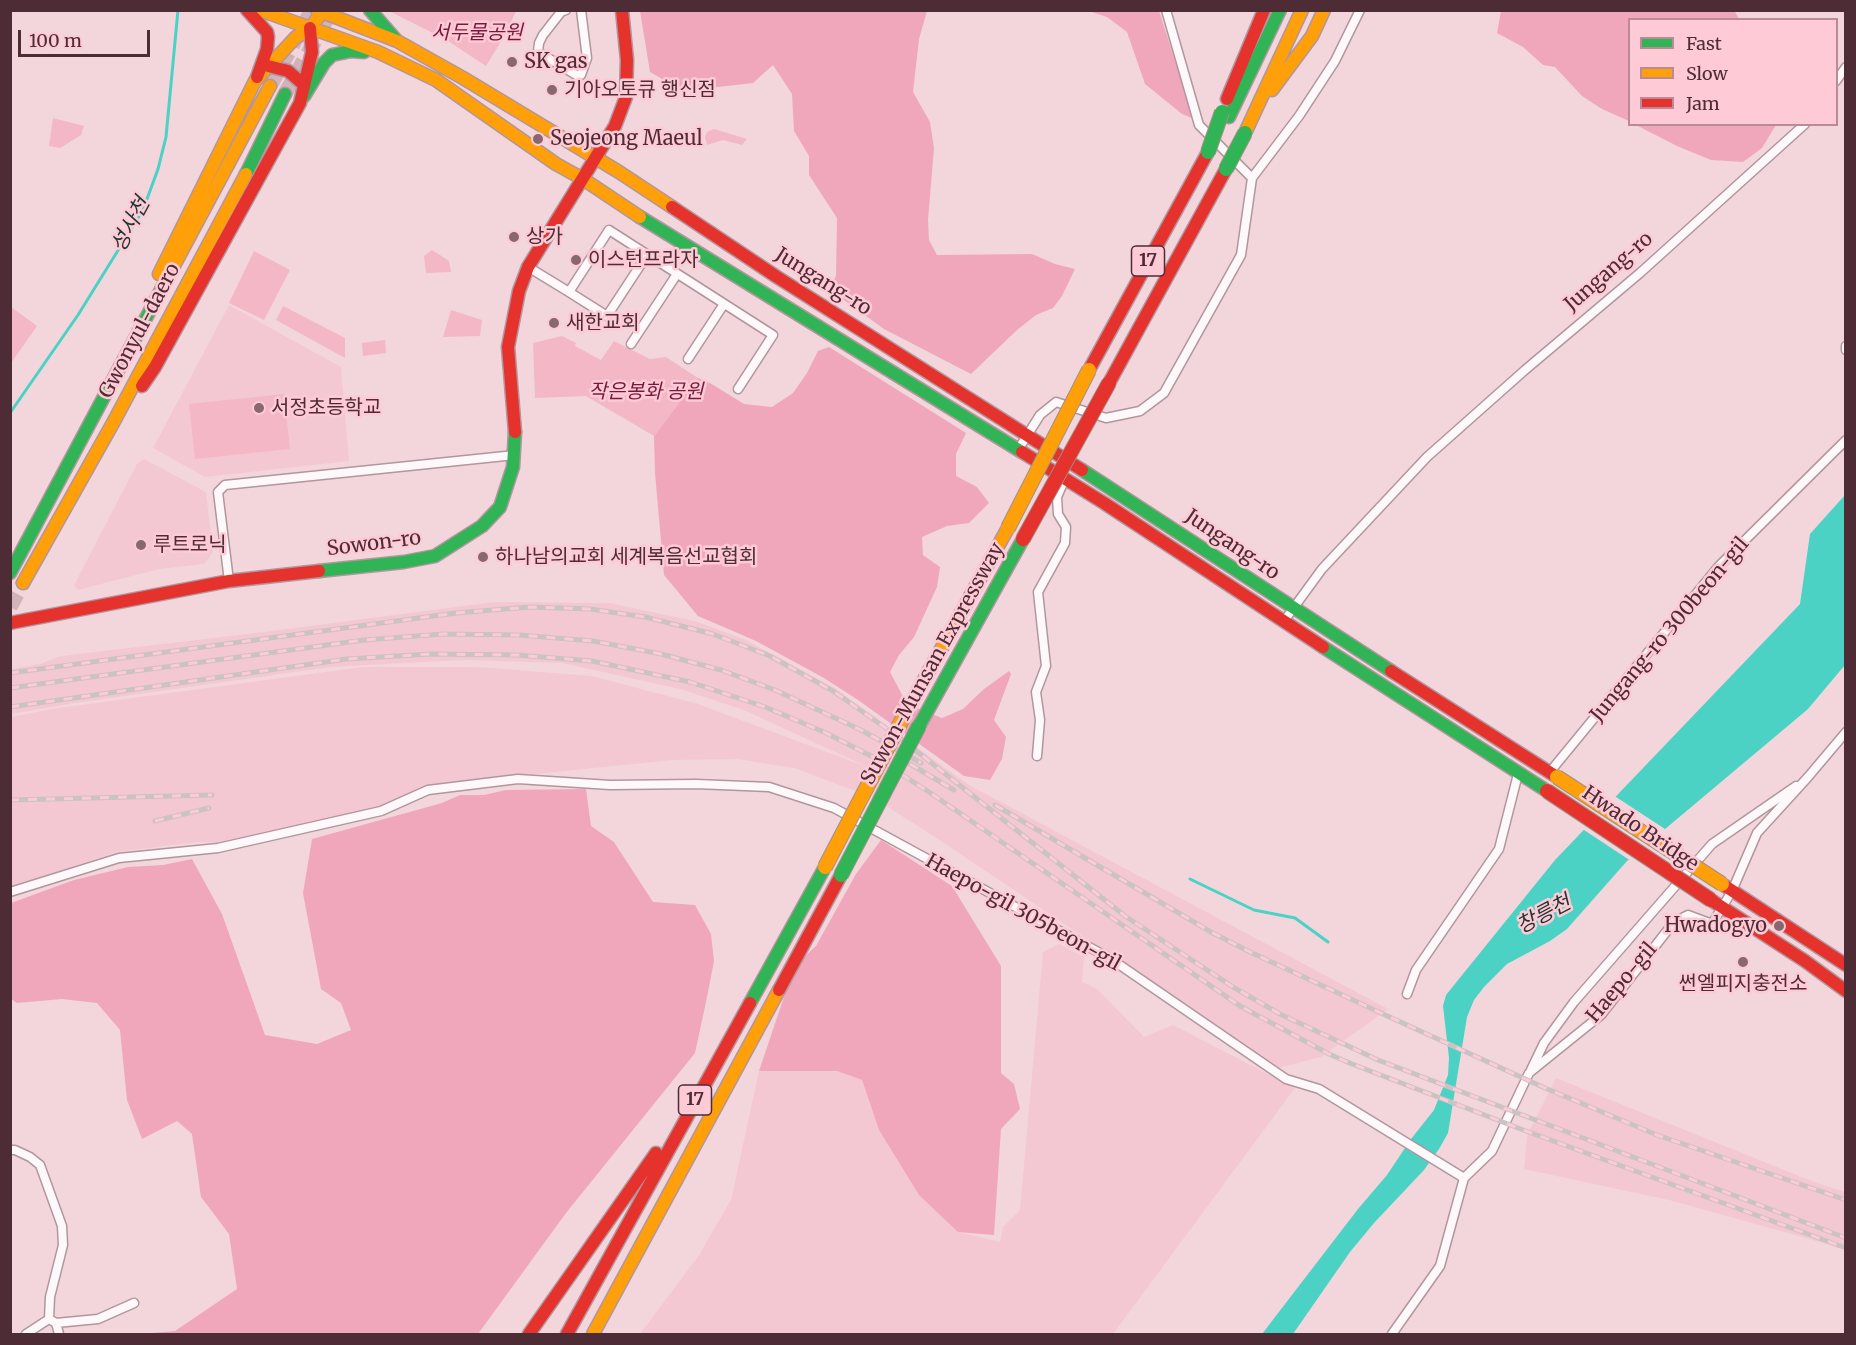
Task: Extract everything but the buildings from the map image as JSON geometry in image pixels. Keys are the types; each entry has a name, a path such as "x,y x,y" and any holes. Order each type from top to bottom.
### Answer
{"main road":[{"path":"74,453 122,346 255,81 267,49 268,37 267,32 247,10"},
{"name":"Jungang-ro","path":"260,10 378,52 436,80 556,164 1065,479 1547,791"},
{"path":"370,10 397,41"},
{"name":"Sowon-ro","path":"10,623 229,581 404,562 435,556 482,526 500,507 511,476 515,455 508,347 519,291 528,267 615,126 626,97 627,60 622,10"},
{"path":"1225,114 1264,10"},
{"name":"Suwon-Munsan Expressway","path":"567,1335 825,867 903,718 1008,528 1089,370 1208,152 1225,114 1280,10"},
{"name":"Suwon-Munsan Expressway","path":"593,1335 919,726 1226,169 1302,10"},
{"path":"1254,114 1312,36 1324,10"},
{"path":"255,81 295,38 310,28 321,11"},
{"name":"Jungang-ro","path":"321,11 397,41 595,158 1553,775"},
{"path":"300,103 312,52 310,28"},
{"path":"89,466 155,367 324,63 332,55 351,51 378,52"},
{"path":"268,66 288,71 303,84"},
{"name":"Gwonyul-daero","path":"10,573 270,86"},
{"name":"Gwonyul-daero","path":"23,583 237,192 285,94"},
{"name":"Hwado Bridge","path":"1553,775 1727,887"},
{"name":"Hwado Bridge","path":"1547,791 1717,904"},
{"path":"1727,887 1845,965"},
{"path":"1717,904 1805,961 1845,991"},
{"name":"Suwon-Munsan Expressway","path":"529,1335 701,1089"}],"street":[{"path":"566,10 561,12 543,35 538,52 578,76 582,75 587,58 581,10"},
{"path":"1166,10 1199,125 1252,178"},
{"path":"1018,450 1040,415 1056,402 1107,418 1140,411 1164,393 1241,255 1252,178 1299,116 1329,70 1360,10"},
{"name":"Jungang-ro","path":"1284,621 1322,569 1427,457 1640,273 1803,126"},
{"path":"568,292 609,230 773,335 738,389"},
{"path":"528,267 607,316 647,255"},
{"path":"631,344 677,274"},
{"path":"688,359 724,304"},
{"name":"Jungang-ro 300beon-gil","path":"1553,775 1719,566 1845,440"},
{"path":"229,581 218,492 225,485 515,455"},
{"path":"1037,756 1040,720 1036,692 1046,666 1038,592 1065,543 1065,527 1058,514 1057,497 1065,479"},
{"name":"Haepo-gil","path":"1464,1178 1492,1151 1529,1073 1600,1015 1674,921 1688,915 1712,924 1717,904 1757,833 1845,732"},
{"path":"1407,994 1416,970 1499,849 1518,774"},
{"path":"1529,1073 1544,1043 1574,1002 1712,844 1808,777"},
{"name":"Haepo-gil 305beon-gil","path":"10,892 119,858 218,848 381,811 428,789 518,779 610,785 696,784 769,787 834,808 1111,959 1286,1079 1319,1089 1464,1178"},
{"path":"10,1150 30,1157 40,1166 62,1226 63,1245 50,1297 53,1321 59,1335"},
{"path":"1392,1335 1440,1266 1464,1178"},
{"path":"26,1335 53,1321 98,1319 134,1303"}],"shaded area":[{"path":"1734,10 1738,18 1628,18 1628,121 1602,109 1582,96 1555,67 1543,65 1523,47 1497,33 1501,11"},
{"path":"640,11 927,11 919,39 913,92 930,122 934,148 928,220 929,240 937,255 1032,254 1055,264 1075,269 1062,296 1053,308 1036,315 1017,330 971,374 884,329 829,289 836,276 837,218 809,175 809,156 794,131 792,94 773,65 753,83 683,91 650,72"},
{"path":"1089,11 1159,11 1194,119 1182,114 1145,84 1127,32 1107,17"},
{"path":"1638,126 1775,126 1762,148 1743,162 1711,160"},
{"name":"서정초등학교","path":"229,305 341,367 349,461 205,477 153,448"},
{"path":"829,347 966,433 956,454 956,476 977,487 989,503 969,523 947,526 922,537 923,555 940,567 937,587 914,637 899,655 890,672 907,704 942,718 963,709 984,689 1009,671 1011,674 994,720 1006,737 1002,759 990,780 964,776 824,678 756,641 698,616 664,575 654,436 698,378 744,404 772,407 793,393 807,373 818,351"},
{"path":"144,459 206,492 213,552 204,564 159,569 78,590 74,585 137,464"},
{"path":"494,602 609,603 695,621 744,639 836,689 969,785 1388,1009 1321,1057 1278,1068 874,798 794,768 737,759 672,760 428,785 381,806 221,842 197,842 116,852 11,887 11,717 51,709 363,667 478,667 592,676 698,704 870,768 744,710 680,689 562,663 462,660 330,667 11,714 11,669 40,664 61,656"},
{"path":"586,789 591,826 614,842 653,902 695,905 711,934 714,961 706,1002 695,1053 566,1213 478,1334 139,1334 175,1331 237,1289 229,1234 201,1197 192,1134 177,1121 142,1139 127,1100 120,1030 97,1003 62,999 17,1003 11,999 11,903 74,880 128,867 163,865 192,859 222,914 265,1035 317,1044 351,1030 341,1003 321,989 303,893 312,839 442,803 460,795 484,795 506,790"},
{"path":"881,840 952,886 1001,966 1001,1073 1014,1084 1020,1109 1001,1129 994,1235 958,1232 919,1195 879,1130 862,1080 837,1071 759,1071 786,991 803,958 816,946 856,874"},
{"path":"1059,944 1084,957 1082,982 1097,989 1144,1037 1173,1025 1295,1088 1113,1334 640,1334 699,1255 731,1200 759,1071 837,1071 862,1080 879,1130 958,1232 1000,1242 1003,1227 1020,1210 1043,952"},
{"path":"1556,1078 1814,1182 1845,1192 1845,1249 1669,1200 1524,1169 1527,1136"}],"green space":[{"name":"서두물공원","path":"389,11 516,11 505,35 486,66 445,39"},
{"path":"53,118 84,126 81,135 60,148 49,146"},
{"path":"714,129 747,139 742,145 723,140 707,145 705,137 707,132"},
{"path":"432,250 449,261 451,272 426,273 424,256"},
{"path":"254,251 290,270 264,320 229,303"},
{"path":"283,306 345,338 345,358 276,320"},
{"path":"11,307 37,326 11,363"},
{"path":"451,310 482,320 480,336 443,337"},
{"name":"작은봉화 공원","path":"562,336 601,360 614,341 650,359 666,357 698,378 654,436 586,396 535,398 533,343"},
{"path":"385,340 386,353 363,356 362,343"},
{"path":"284,394 290,449 195,459 189,404"}],"water":[{"name":"창릉천","path":"1845,495 1845,665 1808,709 1627,861 1567,929 1507,964 1484,987 1474,1000 1467,1017 1448,1133 1439,1149 1424,1170 1350,1252 1293,1334 1262,1334 1387,1175 1434,1110 1448,1075 1449,1058 1443,1006 1446,995 1555,860 1800,604 1810,534"}],"pier":[{"path":"1613,795 1668,831 1631,861 1581,828"}],"waterway":[{"name":"성사천","path":"10,413 78,315 143,210 158,169 166,137 178,10"},
{"path":"1190,879 1254,910 1295,918 1328,942"}],"tunnel":[{"path":"270,86 312,10"},
{"path":"285,94 332,10"},
{"path":"10,607 23,583"}],"railway":[{"path":"10,673 456,613 530,607 590,609 645,617 713,634 770,656 833,691 900,738 1125,916 1233,987 1280,1014 1378,1060 1846,1238"},
{"path":"10,688 364,640 444,634 519,635 593,641 661,654 721,670 775,690 861,730 921,763"},
{"path":"10,707 347,659 431,654 517,655 592,661 690,682 765,707 824,732 881,761 1240,1006 1329,1054 1526,1131 1846,1248"},
{"path":"910,764 954,790"},
{"path":"10,800 212,795"},
{"path":"995,805 1211,932 1383,1014 1545,1088 1657,1135 1846,1200"},
{"path":"155,821 209,808"}],"traffic: fast":[{"path":"370,10 396,40"},
{"path":"1229,117 1280,10"},
{"path":"304,96 324,63 332,55 351,51 364,52"},
{"path":"246,174 285,94"},
{"path":"1208,152 1222,112"},
{"path":"1226,169 1245,133"},
{"path":"640,217 1022,452"},
{"path":"10,573 162,288"},
{"path":"319,571 404,562 435,556 482,526 500,507 513,467 515,432"},
{"path":"1082,470 1391,671"},
{"path":"919,726 1023,539"},
{"path":"1323,647 1547,791"},
{"path":"841,875 919,726"},
{"path":"750,1003 825,867"}],"traffic: slow":[{"path":"260,10 378,52 436,80 556,164 640,217"},
{"path":"317,10 397,41 619,172 672,207"},
{"path":"159,274 255,81 295,38 310,28 324,10"},
{"path":"1245,133 1302,10"},
{"path":"1272,90 1312,36 1324,10"},
{"path":"162,288 270,86"},
{"path":"23,583 113,423 246,174"},
{"path":"1008,528 1089,370"},
{"path":"903,718 1008,528"},
{"path":"825,867 903,718"},
{"path":"1557,777 1722,884"},
{"path":"593,1334 779,990"}],"traffic: jam":[{"path":"247,10 267,32 268,37 267,49 257,77"},
{"path":"515,432 508,347 519,291 528,267 615,126 626,97 627,60 622,10"},
{"path":"1227,99 1264,10"},
{"path":"142,386 155,367 300,103 312,52 310,28"},
{"path":"268,66 288,71 303,84"},
{"path":"1089,370 1208,152"},
{"path":"1109,383 1226,169"},
{"path":"672,207 777,277 1082,470"},
{"path":"1023,539 1109,383"},
{"path":"1022,452 1323,647"},
{"path":"10,623 229,581 319,571"},
{"path":"1391,671 1557,777"},
{"path":"1547,791 1711,900"},
{"path":"779,990 841,875"},
{"path":"1722,884 1846,965"},
{"path":"1711,900 1805,961 1846,991"},
{"path":"567,1334 750,1003"},
{"path":"529,1334 656,1153"}],"place":[{"name":"SK gas","path":"512,62"},
{"name":"기아오토큐 행신점","path":"552,90"},
{"name":"Seojeong Maeul","path":"538,139"},
{"name":"상가","path":"514,237"},
{"name":"이스턴프라자","path":"576,260"},
{"name":"새한교회","path":"554,323"},
{"name":"서정초등학교","path":"259,408"},
{"name":"루트로닉","path":"141,545"},
{"name":"하나남의교회 세계복음선교협회","path":"483,557"},
{"name":"Hwadogyo","path":"1779,926"},
{"name":"썬엘피지충전소","path":"1743,962"}]}
